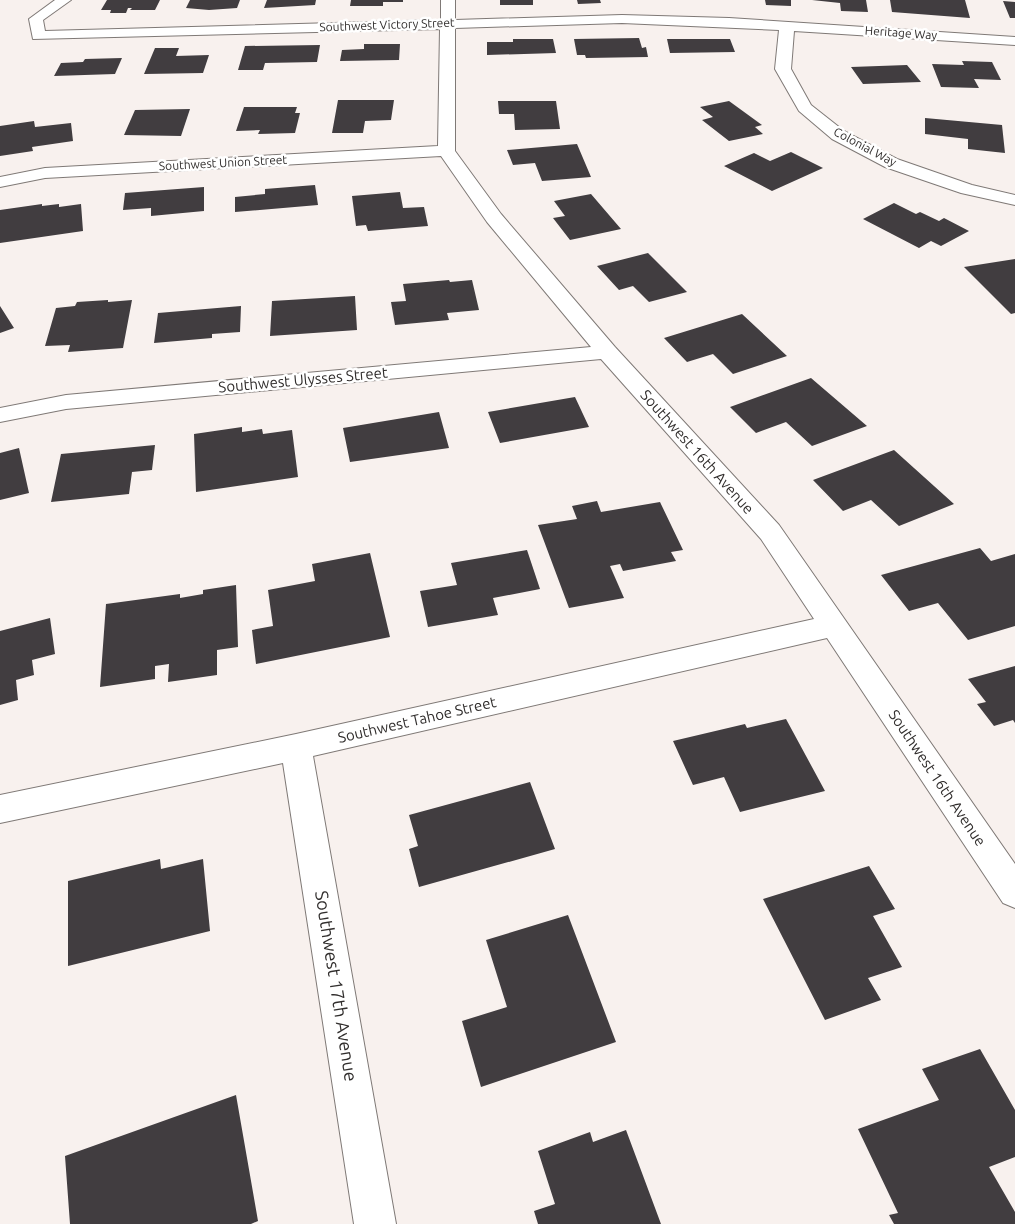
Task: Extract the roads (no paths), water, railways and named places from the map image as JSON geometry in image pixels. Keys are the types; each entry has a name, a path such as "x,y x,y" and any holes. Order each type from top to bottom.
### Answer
{"street":[{"name":"Southwest Victory Street","path":"64,0 36,19 38,36 449,11 787,26"},
{"path":"446,151 449,11"},
{"name":"Heritage Way","path":"787,26 1015,41"},
{"name":"Colonial Way","path":"787,26 783,69 805,108 838,136 891,163 967,189 1015,200"},
{"name":"Southwest Union Street","path":"0,182 45,173 446,151"},
{"name":"Southwest 16th Avenue","path":"446,151 494,218 607,352 770,532 832,626 1015,892"},
{"name":"Southwest Ulysses Street","path":"0,415 66,402 607,352"},
{"name":"Southwest Tahoe Street","path":"0,810 296,748 832,626"},
{"name":"Southwest 17th Avenue","path":"296,748 375,1224"}]}
